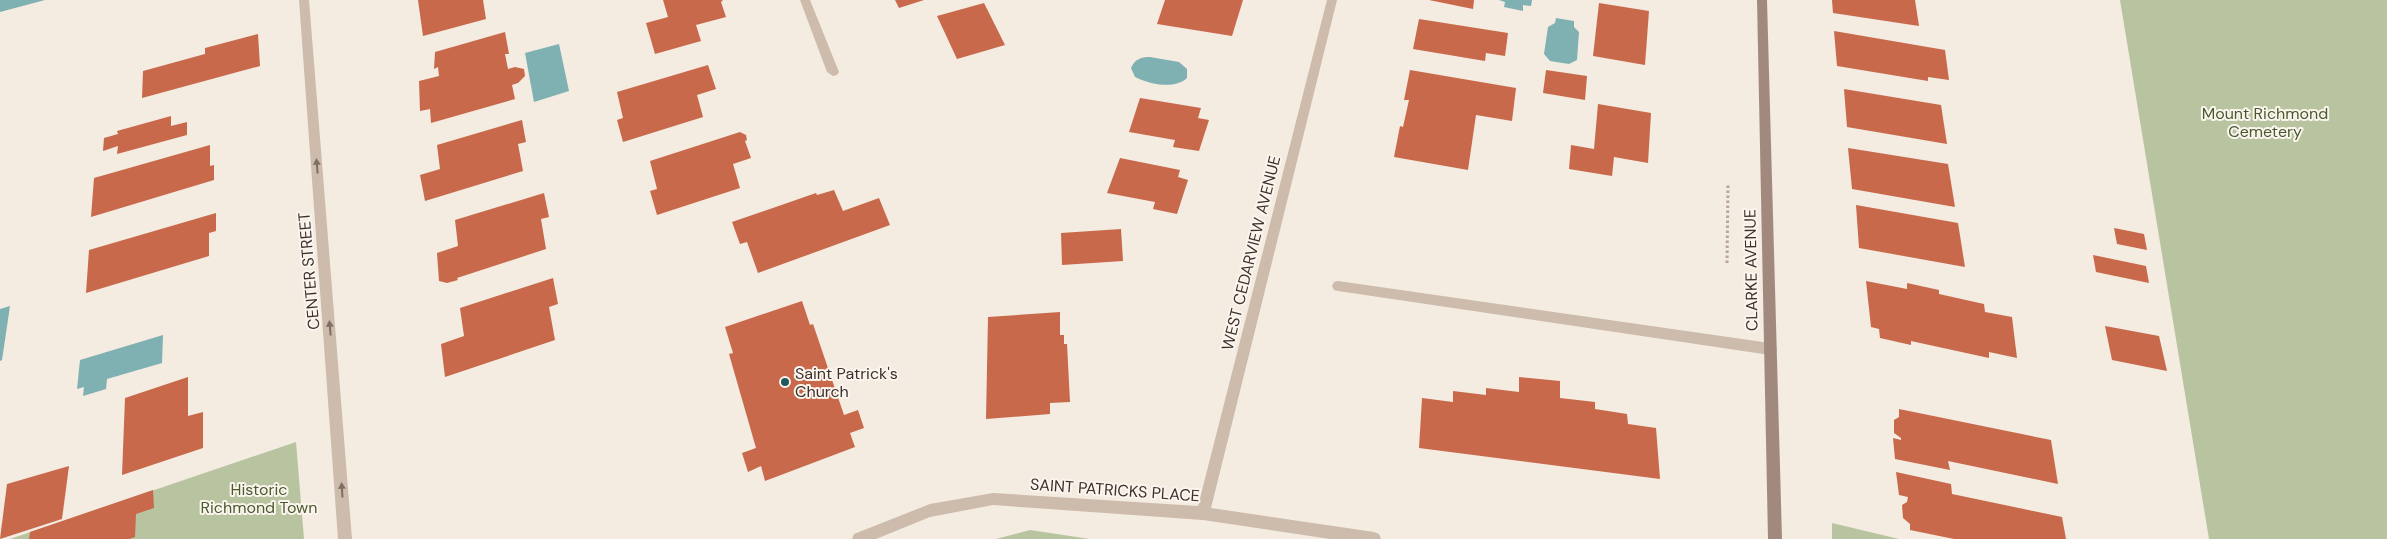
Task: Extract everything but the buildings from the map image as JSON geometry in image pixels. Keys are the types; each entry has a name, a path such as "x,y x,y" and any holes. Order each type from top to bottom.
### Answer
{"street":[{"name":"CENTER STREET","path":"304,0 346,539"},
{"path":"805,0 833,72"},
{"name":"WEST CEDARVIEW AVENUE","path":"1202,513 1332,0"},
{"name":"CLARKE AVENUE","path":"1762,0 1775,539"},
{"path":"1338,286 1770,349"},
{"name":"SAINT PATRICKS PLACE","path":"859,539 930,511 993,499 1202,513 1374,539"}],"path":[{"path":"1727,263 1728,183"}],"green space":[{"name":"Mount Richmond Cemetery","path":"2120,0 2387,0 2387,539 2209,539"},
{"name":"Historic Richmond Town","path":"296,442 304,539 10,539"},
{"path":"1832,523 1899,539 1832,539"},
{"path":"1030,530 1090,539 996,539"}],"water":[{"path":"0,0 45,0 0,12"},
{"path":"1499,0 1532,0 1531,6 1523,5 1523,11 1504,7 1505,2"},
{"path":"1556,18 1574,21 1574,27 1579,32 1577,60 1569,64 1550,61 1544,54 1548,27 1555,23"},
{"path":"559,44 569,91 534,102 525,53"},
{"path":"1150,57 1179,62 1187,69 1187,78 1175,84 1161,85 1135,77 1131,68 1134,62 1141,58"},
{"path":"10,306 2,360 0,361 0,309"},
{"path":"163,335 162,363 107,379 106,389 83,396 84,387 77,389 80,360"}],"place":[{"name":"Saint Patrick's Church","path":"785,382"}]}
